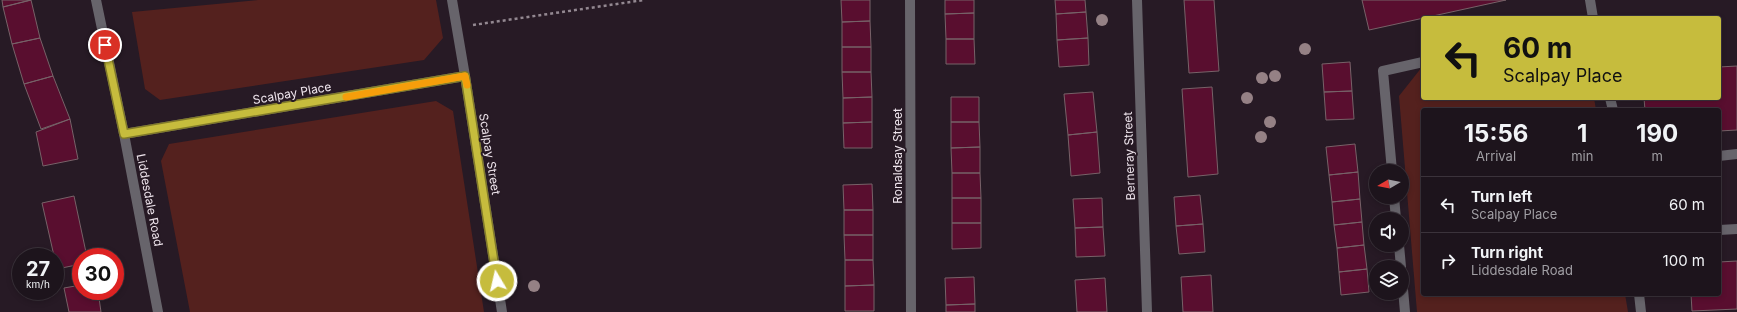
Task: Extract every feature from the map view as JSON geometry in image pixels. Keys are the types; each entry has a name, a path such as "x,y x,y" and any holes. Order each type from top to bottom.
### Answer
{"street":[{"name":"Liddesdale Road","path":"96,0 124,134 158,312"},
{"name":"Scalpay Street","path":"452,0 502,312"},
{"name":"Ronaldsay Street","path":"910,0 911,312"},
{"name":"Berneray Street","path":"1137,0 1147,312"},
{"path":"1590,0 1593,16"},
{"path":"1391,164 1383,71 1421,62"},
{"name":"Scalpay Place","path":"124,134 465,76"},
{"path":"1721,156 1737,154"},
{"path":"1721,230 1737,229"},
{"path":"1639,296 1640,312"},
{"path":"1404,300 1405,312"}],"path":[{"path":"457,28 644,0"}],"shaded area":[{"path":"258,0 436,0 443,38 424,60 160,100 145,89 132,12"},
{"path":"1421,68 1421,100 1594,100 1596,108 1421,108 1421,296 1625,296 1628,312 1417,312 1408,204 1409,164 1405,164 1399,96"},
{"path":"436,101 453,111 484,312 190,312 161,161 169,144"}],"building":[{"path":"2,0 31,0 3,7"},
{"path":"31,0 40,38 12,44 3,7"},
{"path":"841,0 870,0 870,21 842,22"},
{"path":"945,0 974,0 974,13 945,14"},
{"path":"1055,0 1085,0 1086,12 1056,14"},
{"path":"1184,0 1214,0 1219,71 1189,73"},
{"path":"1362,0 1506,0 1433,16 1421,16 1421,19 1369,30"},
{"path":"1086,12 1088,38 1057,40 1056,14"},
{"path":"974,13 974,39 946,39 945,14"},
{"path":"870,21 871,47 842,47 842,22"},
{"path":"40,38 53,76 24,84 12,44"},
{"path":"1088,38 1089,65 1059,67 1057,40"},
{"path":"946,39 974,39 975,64 946,64"},
{"path":"842,47 871,47 871,72 842,72"},
{"path":"1350,62 1352,91 1324,92 1322,64"},
{"path":"1737,66 1737,130 1721,131 1721,108 1645,108 1644,100 1721,100 1721,67"},
{"path":"842,72 871,72 872,97 843,98"},
{"path":"53,76 70,119 41,129 24,84"},
{"path":"1212,87 1218,174 1188,177 1182,89"},
{"path":"1352,91 1354,119 1326,120 1324,92"},
{"path":"1093,92 1097,132 1068,135 1064,94"},
{"path":"872,97 872,122 843,123 843,98"},
{"path":"951,97 979,97 979,122 951,122"},
{"path":"70,119 78,159 43,166 36,132"},
{"path":"872,122 872,148 844,148 843,123"},
{"path":"951,122 979,122 980,147 951,148"},
{"path":"1097,132 1100,173 1071,176 1068,135"},
{"path":"1355,144 1358,172 1329,175 1326,147"},
{"path":"980,147 980,173 952,173 951,148"},
{"path":"1358,172 1360,199 1332,202 1329,175"},
{"path":"952,173 980,173 981,198 952,198"},
{"path":"872,184 873,210 844,210 843,185"},
{"path":"1200,195 1203,224 1176,226 1174,197"},
{"path":"74,196 85,248 72,248 72,266 64,268 64,248 52,248 42,203"},
{"path":"952,198 981,198 981,223 952,223"},
{"path":"1102,198 1103,227 1075,228 1073,199"},
{"path":"1360,199 1362,222 1334,225 1332,202"},
{"path":"844,210 873,210 873,235 844,235"},
{"path":"1362,222 1364,245 1337,248 1334,225"},
{"path":"952,223 981,223 981,248 952,249"},
{"path":"1203,224 1205,252 1179,254 1176,226"},
{"path":"1103,227 1105,256 1076,257 1075,228"},
{"path":"844,235 873,235 873,260 845,260"},
{"path":"1364,245 1367,269 1339,272 1337,248"},
{"path":"845,260 873,260 874,285 845,286"},
{"path":"1737,261 1737,309 1692,311 1691,296 1721,296 1721,262"},
{"path":"1367,269 1369,292 1341,295 1339,272"},
{"path":"1211,275 1213,312 1183,312 1181,277"},
{"path":"974,277 975,304 946,305 945,278"},
{"path":"1105,278 1107,312 1077,312 1075,280"},
{"path":"874,285 874,311 845,311 845,286"},
{"path":"72,287 72,300 99,300 101,312 69,312 64,288"},
{"path":"975,304 975,312 946,312 946,305"}],"slow traffic":[{"path":"346,97 465,76 467,85"}],"route":[{"path":"105,45 124,134 465,76 497,281"}]}
